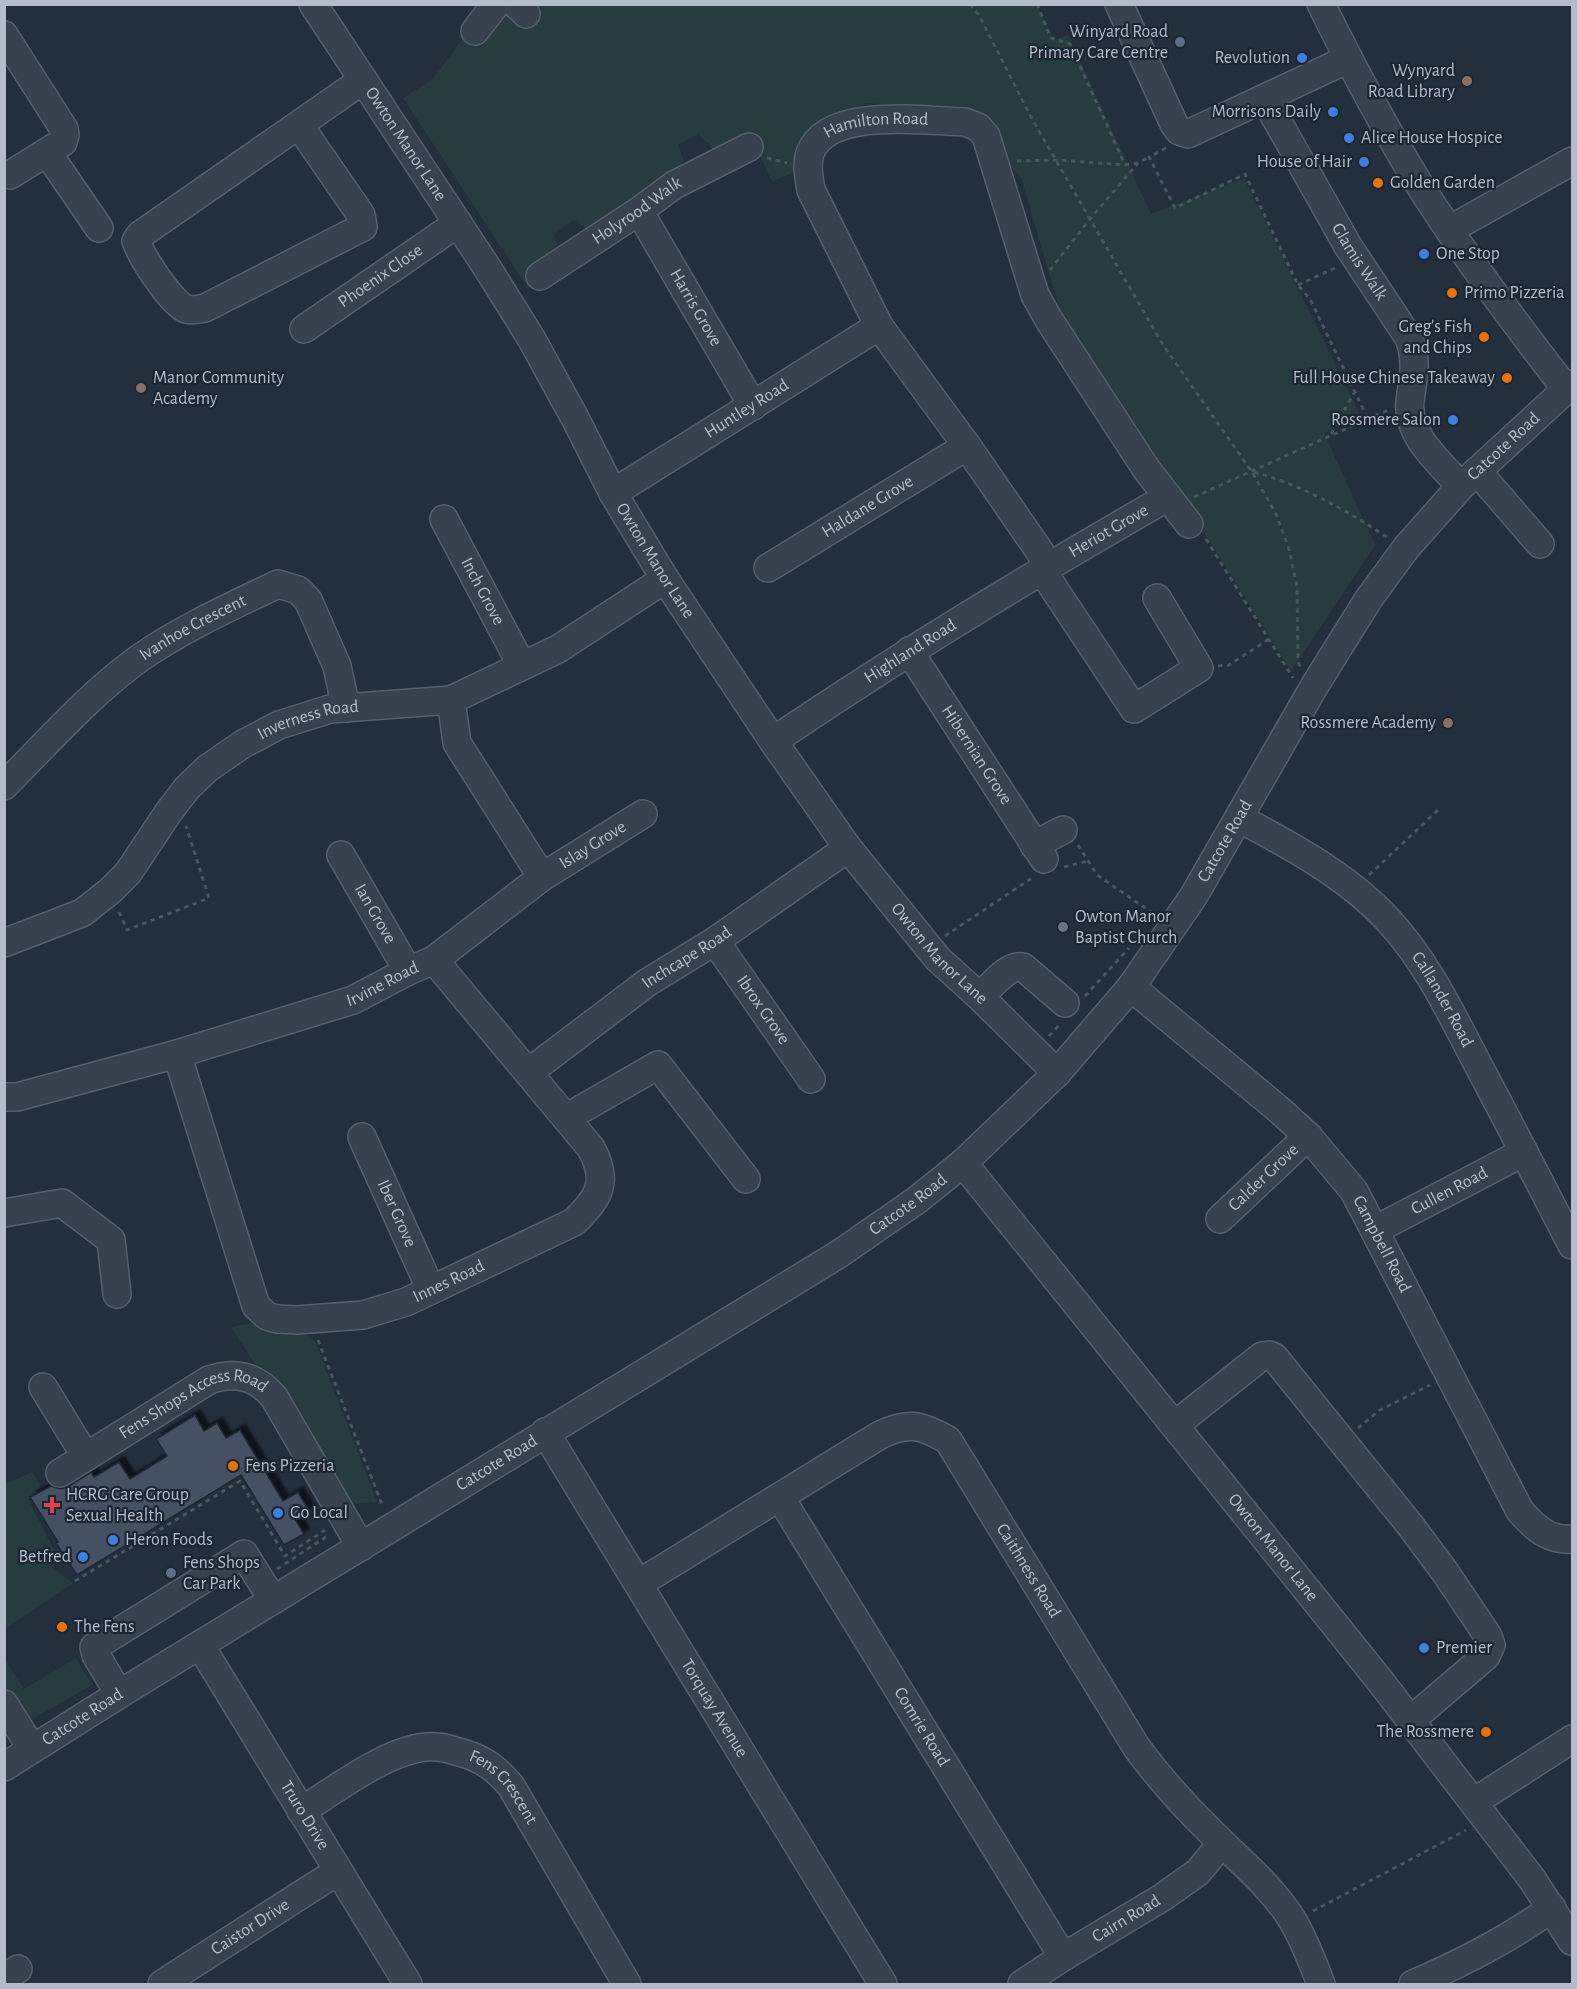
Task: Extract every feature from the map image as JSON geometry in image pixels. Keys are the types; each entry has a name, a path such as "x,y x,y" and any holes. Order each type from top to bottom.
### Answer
{"street":[{"name":"Owton Manor Lane","path":"313,4 531,338 613,493 665,579 773,741 848,848 928,948 1057,1073"},
{"path":"475,31 496,4"},
{"path":"1119,4 1174,124 1179,131 1185,133 1197,132 1348,59"},
{"path":"1321,4 1384,125 1449,230 1496,297 1569,386"},
{"path":"4,35 66,135 63,142 10,175"},
{"path":"299,125 361,215 363,226 205,308 187,309 177,303 140,253 136,241 140,235 363,80"},
{"name":"Glamis Walk","path":"1266,99 1295,154 1356,258 1409,338 1415,354 1415,372 1409,403 1415,431 1540,544"},
{"name":"Hamilton Road","path":"807,169 810,153 817,141 847,123 868,119 965,122 978,127 986,136 1034,291 1049,320 1147,470 1177,509"},
{"name":"Holyrood Walk","path":"540,276 570,243 639,211 696,160 746,149"},
{"path":"47,152 99,228"},
{"path":"1449,230 1572,161"},
{"path":"807,169 811,189 879,326 967,446 1134,709 1199,668 1158,598"},
{"name":"Harris Grove","path":"639,211 753,406"},
{"name":"Phoenix Close","path":"304,329 336,293 458,223"},
{"name":"Huntley Road","path":"613,493 879,326"},
{"name":"Catcote Road","path":"4,1767 200,1645 267,1590 362,1547 545,1432 839,1254 916,1200 963,1163 1057,1073 1131,987 1193,897 1315,685 1368,600 1404,551 1469,478 1569,386"},
{"name":"Haldane Grove","path":"768,568 967,446"},
{"name":"Heriot Grove","path":"1045,567 1177,509"},
{"name":"Inch Grove","path":"444,519 522,666"},
{"name":"Highland Road","path":"773,741 909,651 1045,567"},
{"name":"Inverness Road","path":"7,935 82,913 110,891 128,873 187,788 208,768 243,744 279,725 330,709 451,700 558,649 665,579"},
{"name":"Ivanhoe Crescent","path":"4,786 98,692 136,661 175,634 278,584 297,590 308,600 337,666 346,708"},
{"name":"Hibernian Grove","path":"909,651 1043,862"},
{"path":"451,700 457,743 542,877"},
{"name":"Islay Grove","path":"542,877 643,814"},
{"name":"Callander Road","path":"1239,818 1318,864 1353,890 1388,920 1420,959 1445,1001 1572,1245"},
{"path":"1043,862 1070,837"},
{"name":"Inchcape Road","path":"528,1072 648,982 715,941 848,848"},
{"name":"Ian Grove","path":"343,854 408,971"},
{"name":"Irvine Road","path":"4,1097 17,1097 177,1054 353,1000 434,960 542,877"},
{"name":"Ibrox Grove","path":"715,941 812,1079"},
{"name":"Innes Road","path":"177,1054 256,1306 267,1316 297,1320 363,1315 406,1302 574,1222 590,1206 602,1178 591,1148 434,960"},
{"path":"980,997 1008,971 1019,966 1071,1007"},
{"name":"Campbell Road","path":"1131,987 1308,1136 1354,1191 1520,1511 1546,1536 1563,1540 1572,1539"},
{"path":"566,1118 658,1065 746,1179"},
{"name":"Calder Grove","path":"1222,1220 1308,1136"},
{"name":"Iber Grove","path":"362,1137 431,1290"},
{"name":"Cullen Road","path":"1375,1230 1524,1152"},
{"name":"Owton Manor Lane","path":"963,1163 1411,1720 1474,1814 1552,1908 1572,1941"},
{"path":"4,1213 62,1203 111,1240 117,1294"},
{"path":"1175,1425 1262,1356 1269,1355 1274,1358 1410,1525 1445,1572 1488,1636 1491,1645 1486,1656 1411,1720"},
{"name":"Fens Shops Access Road","path":"60,1473 209,1380 220,1376 244,1377 264,1385 274,1397 362,1547"},
{"path":"43,1387 86,1456"},
{"name":"Caithness Road","path":"638,1584 889,1431 901,1427 926,1428 948,1440 1137,1748 1162,1782 1222,1843 1258,1875 1293,1921 1321,1984"},
{"name":"Torquay Avenue","path":"545,1432 884,1984"},
{"name":"Comrie Road","path":"780,1497 1063,1957"},
{"path":"119,1694 96,1655 94,1647 244,1554 267,1590"},
{"name":"Truro Drive","path":"200,1645 408,1984"},
{"path":"4,1704 32,1749"},
{"path":"1474,1814 1572,1739"},
{"name":"Fens Crescent","path":"302,1811 391,1756 414,1748 437,1746 481,1759 498,1771 511,1786 627,1984"},
{"name":"Cairn Road","path":"1022,1984 1163,1897 1198,1872 1222,1843"},
{"name":"Caistor Drive","path":"167,1983 338,1871"},
{"path":"1413,1984 1472,1959 1552,1908"}],"path":[{"path":"970,4 980,17 1032,119 1163,345 1252,472 1276,514 1289,549 1297,586 1298,661 1302,672 1307,664"},
{"path":"1037,4 1051,38 1070,44 1125,165"},
{"path":"994,161 1057,160 1125,165 1138,163 1182,141 1185,133"},
{"path":"746,149 807,169"},
{"path":"1149,157 1175,208 1245,174 1298,285 1310,299 1367,417"},
{"path":"1034,291 1090,219 1138,163"},
{"path":"1298,285 1356,258"},
{"path":"1330,436 1355,392"},
{"path":"1299,677 1296,682 1200,530 1177,509 1330,436 1392,408 1409,403"},
{"path":"1252,472 1285,481 1343,508 1392,540 1404,551"},
{"path":"1199,668 1229,665 1269,639"},
{"path":"110,891 127,930 209,898 177,802"},
{"path":"1353,890 1438,810"},
{"path":"1070,837 1097,875 1158,916"},
{"path":"928,948 1043,862 1088,861"},
{"path":"1035,1051 1071,1007 1135,942"},
{"path":"317,1338 383,1507"},
{"path":"1342,1441 1380,1410 1450,1375"},
{"path":"75,1581 240,1481 285,1556 343,1517"},
{"path":"267,1590 327,1538 343,1517"},
{"path":"1293,1921 1474,1814"}],"green space":[{"path":"538,4 1037,5 1054,40 1068,35 1151,214 1244,178 1360,415 1324,433 1375,545 1291,671 1175,486 1145,448 1062,317 1021,177 1004,160 995,122 972,111 866,103 822,122 798,170 772,182 750,133 713,149 699,134 678,144 684,161 588,230 574,220 554,234 559,249 528,269 536,283 528,288 403,98 433,79 468,31 509,6 529,21 541,8"},
{"path":"261,1321 295,1327 315,1341 377,1502 348,1504 284,1391 275,1379 256,1366 231,1327"},
{"path":"33,1472 42,1491 28,1499 58,1558 48,1561 73,1583 5,1629 5,1484"},
{"path":"4,1658 24,1689 76,1658 92,1685 27,1722 5,1687"}],"building":[{"path":"195,1415 204,1431 217,1423 226,1438 240,1430 283,1501 298,1492 309,1511 295,1519 304,1534 284,1545 241,1475 77,1575 30,1497 51,1486 60,1489 68,1487 91,1472 94,1477 119,1462 130,1479 167,1456 156,1439"}],"place":[{"name":"Winyard Road Primary Care Centre","path":"1180,42"},
{"name":"Revolution","path":"1302,58"},
{"name":"Wynyard Road Library","path":"1467,81"},
{"name":"Morrisons Daily","path":"1333,112"},
{"name":"Alice House Hospice","path":"1349,138"},
{"name":"House of Hair","path":"1364,162"},
{"name":"Golden Garden","path":"1378,183"},
{"name":"One Stop","path":"1424,254"},
{"name":"Primo Pizzeria","path":"1452,293"},
{"name":"Greg's Fish and Chips","path":"1484,337"},
{"name":"Full House Chinese Takeaway","path":"1507,378"},
{"name":"Manor Community Academy","path":"141,388"},
{"name":"Rossmere Salon","path":"1453,420"},
{"name":"Rossmere Academy","path":"1448,723"},
{"name":"Owton Manor Baptist Church","path":"1063,927"},
{"name":"Fens Pizzeria","path":"233,1466"},
{"name":"HCRG Care Group Sexual Health","path":"52,1505"},
{"name":"Go Local","path":"278,1513"},
{"name":"Heron Foods","path":"113,1540"},
{"name":"Betfred","path":"83,1557"},
{"name":"Fens Shops Car Park","path":"171,1573"},
{"name":"The Fens","path":"62,1627"},
{"name":"Premier","path":"1424,1648"},
{"name":"The Rossmere","path":"1486,1732"}]}
